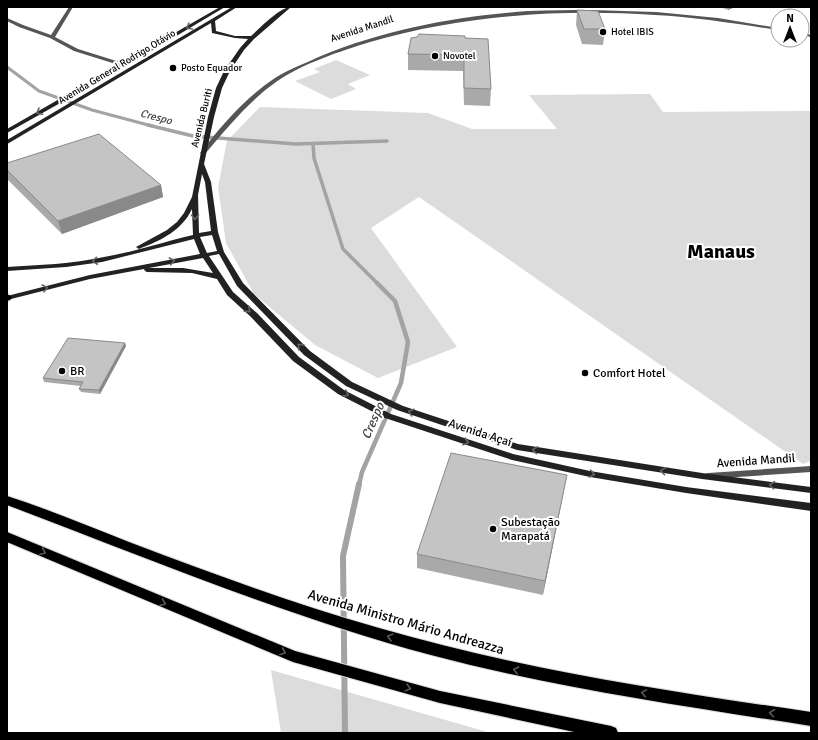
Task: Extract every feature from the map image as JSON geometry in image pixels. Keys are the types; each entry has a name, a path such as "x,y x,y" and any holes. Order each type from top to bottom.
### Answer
{"main road":[{"name":"Avenida General Rodrigo Otávio","path":"7,130 124,65 223,7"},
{"name":"Avenida General Rodrigo Otávio","path":"7,142 235,7"},
{"name":"Avenida Buriti","path":"204,254 196,235 195,195 197,181 202,165 210,116 219,88 227,71 242,48 289,7"},
{"path":"213,20 214,32 235,37 252,38"},
{"name":"Avenida Buriti","path":"202,165 208,182 215,232 221,252"},
{"path":"117,256 152,242 168,232 184,218 195,195"},
{"path":"7,269 61,265 117,256 156,247 196,235 215,232"},
{"path":"7,298 122,271 204,254 221,252"},
{"name":"Avenida Açaí","path":"221,252 243,288 307,353 349,384 400,408 516,447 702,476 811,490"},
{"name":"Avenida Açaí","path":"204,254 230,294 254,315 296,359 341,392 388,416 512,457 590,474 686,490 811,507"},
{"path":"122,271 174,269 207,273 218,277"},
{"name":"Avenida Ministro Mário Andreazza","path":"7,500 286,605 379,634 515,670 698,702 811,719"},
{"path":"7,537 293,656 440,697 611,733"}],"street":[{"path":"52,37 71,7"},
{"name":"Avenida Mandil","path":"203,153 250,99 287,72 330,51 378,34 408,26 515,8 613,7 708,17 770,28"},
{"path":"7,19 52,37 76,50 124,65"},
{"name":"Avenida Mandil","path":"702,476 811,469"}],"shaded area":[{"path":"336,60 370,75 348,84 356,89 331,99 295,81 320,72 314,69"},
{"path":"650,94 663,112 811,111 811,461 803,464 419,197 371,228 457,347 378,378 315,345 254,294 226,243 218,187 227,141 260,107 428,113 472,129 557,129 529,95"},
{"path":"271,670 491,733 281,733"}],"building":[{"path":"577,10 598,11 605,29 584,29"},
{"path":"419,34 465,36 465,38 488,39 491,89 464,88 464,55 408,54 411,38 417,37"},
{"path":"99,134 161,185 58,221 7,170 7,163"},
{"name":"BR","path":"68,338 125,343 99,390 79,389 83,382 43,378"},
{"name":"Subestação Marapatá","path":"451,453 567,475 545,581 417,554"}],"waterway":[{"name":"Crespo","path":"7,67 39,91 92,110 151,126"},
{"name":"Crespo","path":"151,126 193,136 296,144 387,141"},
{"name":"Crespo","path":"313,144 314,158 343,249 395,301 408,342 401,383 362,472 359,485"},
{"name":"Crespo","path":"345,733 343,556 359,484"}],"place":[{"name":"Hotel IBIS","path":"603,32"},
{"name":"Novotel","path":"435,56"},
{"name":"Posto Equador","path":"173,68"},
{"name":"BR","path":"62,371"},
{"name":"Comfort Hotel","path":"585,373"},
{"name":"Subestação Marapatá","path":"493,529"}],"district":[{"name":"Manaus","path":"721,251"}]}
